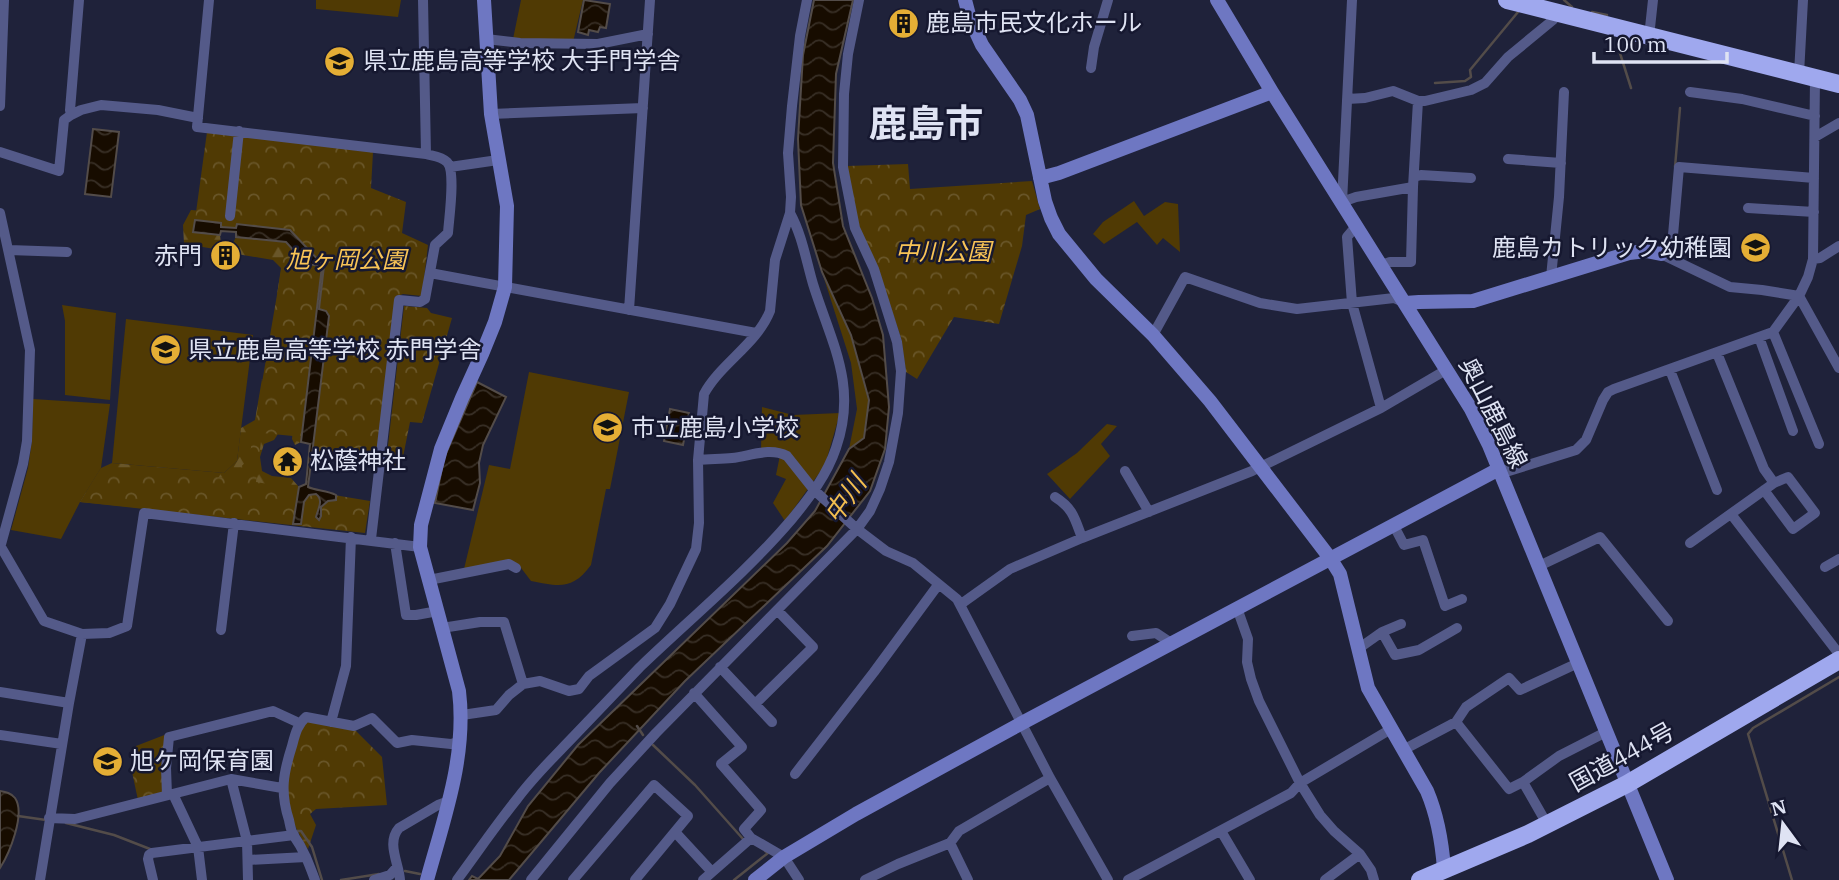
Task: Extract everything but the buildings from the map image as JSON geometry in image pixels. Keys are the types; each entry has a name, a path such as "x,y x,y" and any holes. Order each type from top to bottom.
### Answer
{"highway":[{"path":"1517,1 1839,84"},
{"name":"国道444号","path":"1420,880 1445,874 1627,784 1839,660"}],"street":[{"path":"0,106 4,0"},
{"path":"71,115 79,0"},
{"path":"209,0 197,127 426,154 441,158 450,167 452,181 448,233 435,245 425,299 420,302 400,300 371,539"},
{"path":"423,0 426,154"},
{"path":"427,880 457,766 462,715 459,691 420,547 421,526 441,449 495,322 505,287 507,206 491,114 484,0"},
{"path":"629,310 650,0"},
{"path":"462,715 496,710 523,684 540,681 569,691 579,689 589,676 655,628 670,604 696,549 699,523 698,460 704,394 747,346 770,311 775,260 790,214 789,153 792,106 807,0"},
{"path":"531,880 610,783 694,693 857,529 870,510 889,462 895,437 901,372 897,342 874,268 855,228 843,167 848,54 859,0"},
{"path":"965,0 982,45 1027,114 1048,209 1059,234 1096,279 1153,335 1210,401 1330,558 1339,575 1368,688 1435,810 1445,874"},
{"path":"1091,68 1094,47 1108,0"},
{"name":"奥山鹿島線","path":"1217,0 1471,409 1499,469 1667,880"},
{"path":"1352,0 1342,202 1413,182 1421,175 1471,178"},
{"path":"1649,37 1653,0"},
{"path":"755,880 784,857 856,814 1393,524 1499,469 1509,471 1576,450 1586,440 1602,400 1608,392 1773,332 1799,296 1813,259 1815,116 1807,76 1803,0"},
{"path":"1347,99 1393,91 1425,101 1460,93 1485,83 1508,57 1553,20 1556,13"},
{"path":"486,40 598,44 648,33"},
{"path":"1040,177 1059,173 1272,92"},
{"path":"1551,277 1564,92"},
{"path":"1690,92 1742,99 1815,116"},
{"path":"1381,265 1411,262 1418,101"},
{"path":"0,152 59,171 64,120 81,110 101,105 158,110 198,118"},
{"path":"491,114 643,108"},
{"path":"1815,137 1839,122"},
{"path":"230,216 239,131"},
{"path":"1508,159 1561,163"},
{"path":"450,167 498,160"},
{"path":"1661,254 1673,235 1679,167 1814,178"},
{"path":"1748,208 1814,212"},
{"path":"0,213 30,350 27,441 1,547 44,621 82,634 109,633 127,626 144,513 420,547"},
{"path":"457,880 534,778 639,669 774,541 829,468 844,419 845,390 841,366 796,224 790,214"},
{"path":"1357,225 1347,237 1352,303 1381,408"},
{"path":"1813,259 1839,246"},
{"path":"9,250 67,252"},
{"path":"1153,335 1185,277 1260,303 1297,309 1394,298 1405,303 1473,301 1637,251 1661,254 1730,287 1799,296"},
{"path":"430,273 756,333"},
{"path":"1799,296 1839,368"},
{"path":"1773,332 1819,444"},
{"path":"1759,337 1793,431"},
{"path":"1717,353 1764,469 1774,483"},
{"path":"961,604 1010,569 1252,471 1381,408 1446,370"},
{"path":"1670,370 1717,489"},
{"path":"698,460 772,451 781,453 792,461 814,490 857,529 886,551 913,563 957,599 1050,778 1108,880"},
{"path":"1125,471 1149,512"},
{"path":"1690,543 1731,514 1764,490 1774,483 1788,477 1815,513 1793,528 1764,490"},
{"path":"1055,497 1067,505 1082,538"},
{"path":"1731,514 1839,654"},
{"path":"221,630 233,523"},
{"path":"1393,524 1404,545 1423,540 1445,606 1462,599"},
{"path":"331,722 346,666 351,537"},
{"path":"1539,566 1600,537 1668,621"},
{"path":"395,543 406,615 438,611"},
{"path":"1825,567 1839,559"},
{"path":"429,580 509,564 516,568"},
{"path":"795,774 938,584"},
{"path":"1237,608 1248,639 1247,662 1251,679 1259,701 1300,783 1320,815 1360,853 1374,880"},
{"path":"755,704 813,647 778,611"},
{"path":"442,628 480,622 504,622 523,684"},
{"path":"1358,649 1382,632 1401,624"},
{"path":"1382,632 1395,655 1419,650 1457,628"},
{"path":"40,880 82,634"},
{"path":"1132,636 1156,634 1171,643"},
{"path":"1403,750 1457,722 1466,707 1509,678 1520,690 1578,663"},
{"path":"720,667 772,722"},
{"path":"0,692 69,703"},
{"path":"694,693 742,747 721,764 761,810 744,829 751,838 784,857 799,880"},
{"path":"202,880 198,847 170,794 166,768 169,737 273,711 299,723"},
{"path":"315,880 294,835 283,802 282,788 288,758 299,723 306,717 354,726 372,718 397,743 412,740 451,744 461,741"},
{"path":"1457,722 1509,789 1559,756 1606,732"},
{"path":"1128,880 1291,793 1300,783 1391,729"},
{"path":"0,735 62,744"},
{"path":"865,880 950,843 959,831 1050,778"},
{"path":"49,821 75,819 231,779 282,788"},
{"path":"231,779 247,841 248,880"},
{"path":"1523,782 1548,824"},
{"path":"573,880 654,785 688,816 635,880"},
{"path":"400,880 393,844 395,833 428,811 449,801"},
{"path":"1221,831 1250,880"},
{"path":"675,832 712,872"},
{"path":"153,880 148,859 152,853 294,835"},
{"path":"703,880 751,838"},
{"path":"950,843 968,880"},
{"path":"1325,880 1360,853"},
{"path":"248,860 306,857"},
{"path":"374,880 390,875 397,867"}],"green space":[{"path":"316,0 401,0 398,17 316,9"},
{"path":"521,0 583,0 573,42 513,39"},
{"name":"旭ヶ岡公園","path":"207,132 373,152 371,188 406,202 402,233 428,245 422,296 403,294 395,297 376,461 314,453 313,443 293,441 293,436 262,433 256,482 370,501 365,533 80,502 101,468 229,478 249,459 287,236 194,227"},
{"name":"中川公園","path":"908,164 910,189 1032,181 1040,209 1026,215 1022,246 999,324 954,317 917,379 906,372 901,338 877,266 858,228 847,166"},
{"path":"1134,201 1144,216 1165,202 1178,204 1180,252 1163,238 1157,245 1137,222 1104,244 1093,234 1103,222"},
{"path":"191,210 215,212 193,232 220,235 221,244 215,249 184,244 183,225"},
{"path":"236,237 286,242 322,266 301,442 295,445 292,439 305,309 277,295 281,268 273,260 237,254 232,245"},
{"path":"822,272 851,335 869,400 864,438 849,449 857,409 851,363"},
{"path":"62,305 116,313 110,400 65,395 65,321"},
{"path":"404,306 427,308 431,313 452,318 422,423 410,422 401,467 386,463"},
{"path":"126,319 253,335 237,461 224,473 112,463"},
{"path":"529,372 629,392 610,489 606,489 591,565 577,579 564,585 531,581 518,564 464,569 489,465 510,469"},
{"path":"262,379 278,434 274,440 264,444 260,457 262,471 272,476 291,478 299,487 293,523 80,502 101,468 112,463 224,473 237,461 241,428 255,420"},
{"path":"33,399 110,404 101,468 61,539 11,530 28,468"},
{"path":"762,407 793,415 840,413 825,465 785,521 773,503 786,479 776,475 781,450 761,450"},
{"path":"1107,424 1117,426 1101,444 1110,456 1070,499 1047,474 1077,453"},
{"path":"307,721 353,728 382,757 387,805 316,809 310,814 316,825 308,849 293,822 287,796 294,747"},
{"path":"167,734 164,792 138,800 132,772 136,746"}],"water":[{"path":"584,0 610,4 606,28 600,27 598,32 589,30 588,35 578,32"},
{"name":"中川","path":"814,0 853,0 836,74 833,163 843,226 872,298 883,335 889,407 885,449 870,491 827,546 685,681 599,773 509,880 469,880 472,876 478,879 500,856 528,806 578,745 787,543 815,511 849,449 864,438 869,400 851,335 822,272 801,205 798,139 803,55"},
{"path":"93,129 119,132 111,197 85,194"},
{"path":"195,220 221,223 221,227 236,228 237,224 290,230 324,266 319,309 326,311 329,316 308,487 333,493 336,500 328,501 321,507 319,520 316,517 320,499 316,494 309,495 304,502 301,524 293,524 299,487 306,484 310,444 301,442 322,266 306,264 286,242 236,237 236,232 221,231 220,235 193,232"},
{"path":"477,382 506,397 483,445 479,463 480,483 473,510 435,503 444,458"},
{"path":"670,409 689,413 683,445 664,441"},
{"path":"0,791 15,798 19,814 12,844 0,868"}],"waterway":[{"path":"1564,0 1572,7"},
{"path":"1435,83 1465,81 1471,77 1470,70 1518,12"},
{"path":"1592,12 1607,15"},
{"path":"1619,50 1631,88"},
{"path":"1675,167 1680,108"},
{"path":"1792,880 1748,734 1753,728 1839,677"},
{"path":"637,726 643,735"},
{"path":"653,745 695,785 743,839"},
{"path":"18,816 46,820"},
{"path":"66,823 114,835 150,849"},
{"path":"297,831 301,831 312,847 322,880"},
{"path":"734,880 768,853 765,851"},
{"path":"405,871 420,874"},
{"path":"341,880 379,874"}],"place":[{"name":"鹿島市民文化ホール","path":"903,23"},
{"name":"県立鹿島高等学校 大手門学舎","path":"340,61"},
{"name":"鹿島カトリック幼稚園","path":"1755,248"},
{"name":"赤門","path":"225,256"},
{"name":"県立鹿島高等学校 赤門学舎","path":"165,350"},
{"name":"市立鹿島小学校","path":"608,428"},
{"name":"松蔭神社","path":"287,461"},
{"name":"旭ケ岡保育園","path":"107,761"}],"district":[{"name":"鹿島市","path":"926,124"}]}
